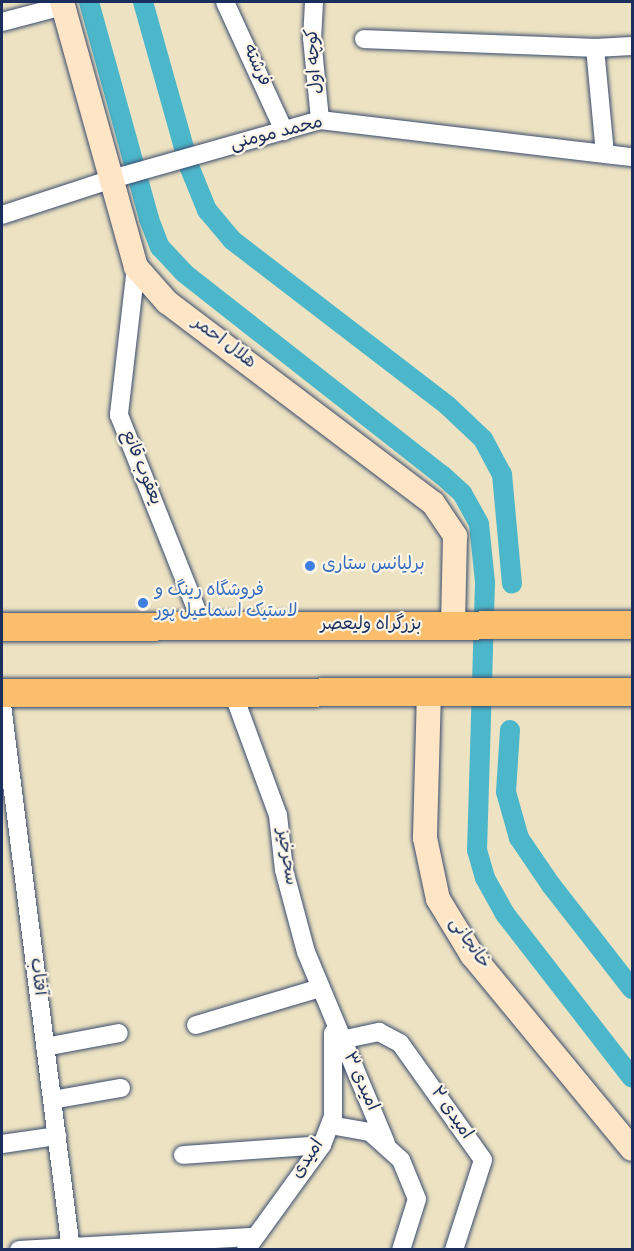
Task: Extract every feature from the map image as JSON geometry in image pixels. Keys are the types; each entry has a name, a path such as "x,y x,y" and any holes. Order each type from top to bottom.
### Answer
{"highway":[{"name":"بزرگراه ولیعصر","path":"2,627 633,625"},
{"path":"2,693 633,692"}],"main road":[{"name":"هلال احمر","path":"63,4 118,177 136,267 167,302 433,503 455,536 453,626"},
{"name":"خانجانی","path":"429,692 425,838 438,899 472,955 633,1149"}],"street":[{"name":"فرشته","path":"225,2 284,130"},
{"name":"کوچه اول","path":"314,2 312,38 320,120"},
{"path":"2,22 63,4"},
{"path":"364,39 595,48 633,46"},
{"path":"595,48 605,153"},
{"name":"محمد مومنی","path":"2,215 118,177 320,120 633,157"},
{"name":"یعقوب قانع","path":"136,267 119,415 203,626"},
{"name":"سحرخیز","path":"233,693 278,815 285,870 306,952 332,1022"},
{"name":"آفتاب","path":"2,705 71,1247"},
{"path":"196,1025 320,988"},
{"name":"امیدی ۳","path":"332,1022 386,1143 401,1160 417,1199 401,1250"},
{"name":"امیدی","path":"250,1243 322,1145 330,1125 334,1075 332,1022"},
{"name":"امیدی ۲","path":"340,1040 379,1032 400,1043 483,1160 454,1250"},
{"path":"45,1047 118,1033"},
{"path":"52,1100 121,1088"},
{"name":"امیدی ۳","path":"330,1125 358,1128 386,1143"},
{"path":"2,1144 57,1136"},
{"path":"183,1155 322,1145"},
{"path":"19,1250 250,1243"}],"waterway":[{"path":"89,2 149,219 160,247 184,273 442,475 462,493 479,524 485,582 477,850 485,878 505,914 632,1078"},
{"path":"143,2 189,166 207,210 232,240 448,406 483,439 502,474 512,584"},
{"path":"510,730 506,792 519,838 551,885 632,989"}],"place":[{"name":"برلیانس ستاری","path":"310,566"},
{"name":"فروشگاه رینگ و لاستیک اسماعیل پور","path":"143,603"}]}
